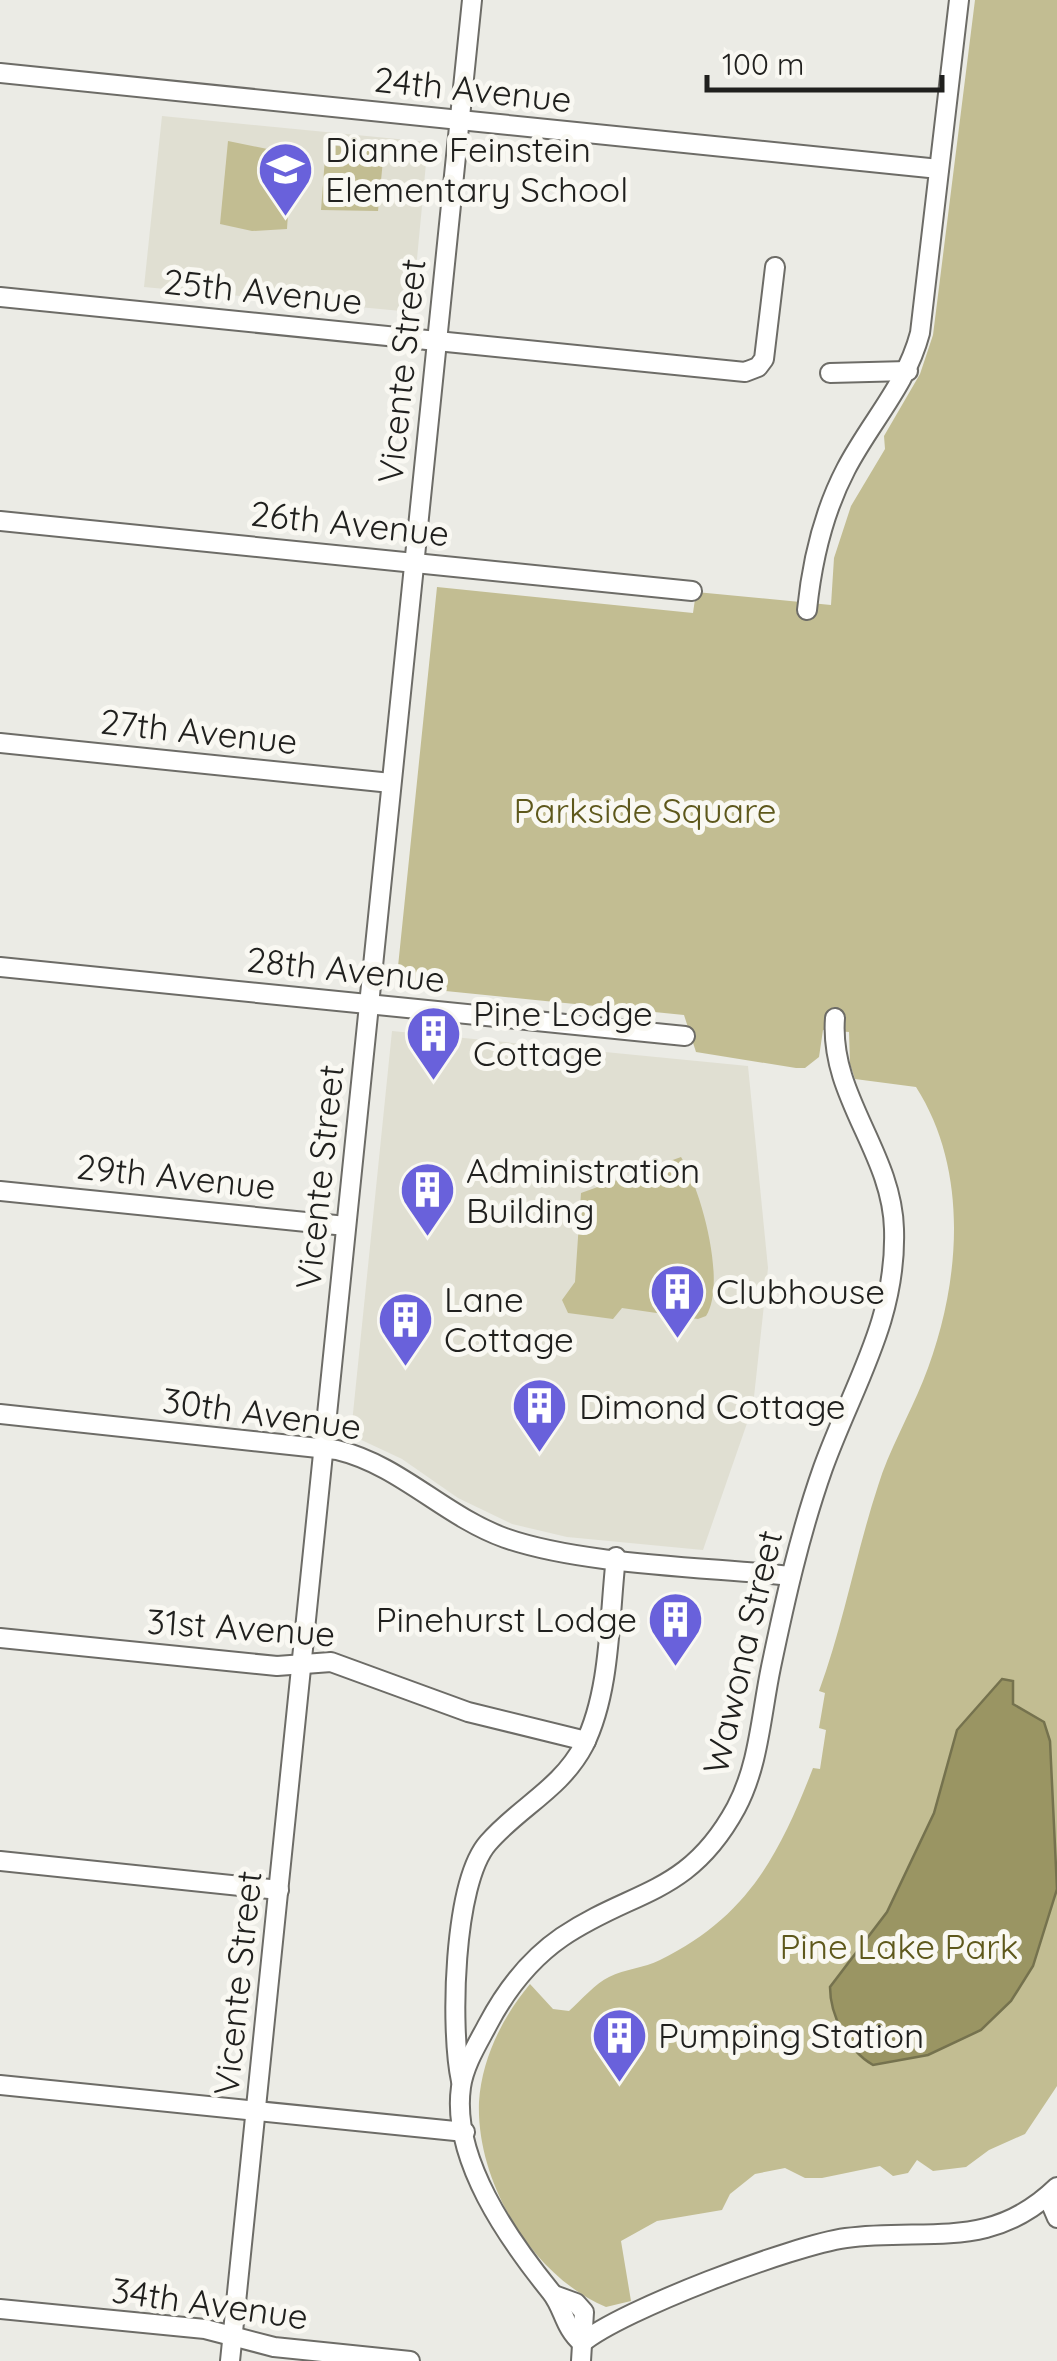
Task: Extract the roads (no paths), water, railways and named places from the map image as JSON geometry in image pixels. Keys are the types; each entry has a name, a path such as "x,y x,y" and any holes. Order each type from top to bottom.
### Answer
{"street":[{"name":"Vicente Street","path":"230,2361 472,0"},
{"path":"807,610 816,550 837,488 908,371 924,306 959,0"},
{"name":"24th Avenue","path":"0,73 939,169"},
{"name":"25th Avenue","path":"0,297 738,372 758,368 766,352 775,267"},
{"path":"830,373 908,371"},
{"name":"26th Avenue","path":"0,520 692,591"},
{"name":"27th Avenue","path":"0,743 392,783"},
{"name":"28th Avenue","path":"0,966 685,1036"},
{"name":"Wawona Street","path":"461,2082 500,2002 533,1962 575,1929 669,1883 707,1850 727,1823 753,1765 791,1576 824,1464 885,1321 894,1268 888,1182 839,1074 835,1018"},
{"name":"29th Avenue","path":"0,1191 346,1226"},
{"name":"30th Avenue","path":"0,1414 324,1447 376,1463 445,1509 505,1538 616,1557 791,1576"},
{"path":"582,2352 584,2312 576,2303 554,2295 504,2232 478,2174 465,2132 454,2015 470,1875 486,1844 552,1787 586,1740 599,1699 616,1557"},
{"name":"31st Avenue","path":"0,1638 277,1666 331,1662 468,1712 586,1740"},
{"path":"0,1862 279,1890"},
{"path":"0,2085 465,2132"},
{"path":"582,2352 612,2324 794,2250 849,2238 970,2234 1016,2218 1052,2192 1057,2218"},
{"name":"34th Avenue","path":"0,2308 205,2330 274,2347 410,2361"}],"place":[{"name":"Dianne Feinstein Elementary School","path":"286,218"},
{"name":"Pine Lodge Cottage","path":"434,1082"},
{"name":"Administration Building","path":"427,1239"},
{"name":"Clubhouse","path":"677,1340"},
{"name":"Lane Cottage","path":"405,1368"},
{"name":"Dimond Cottage","path":"540,1455"},
{"name":"Pinehurst Lodge","path":"676,1668"},
{"name":"Pumping Station","path":"619,2084"}],"park label":[{"name":"Parkside Square","path":"645,810"},
{"name":"Pine Lake Park","path":"899,1946"}]}
